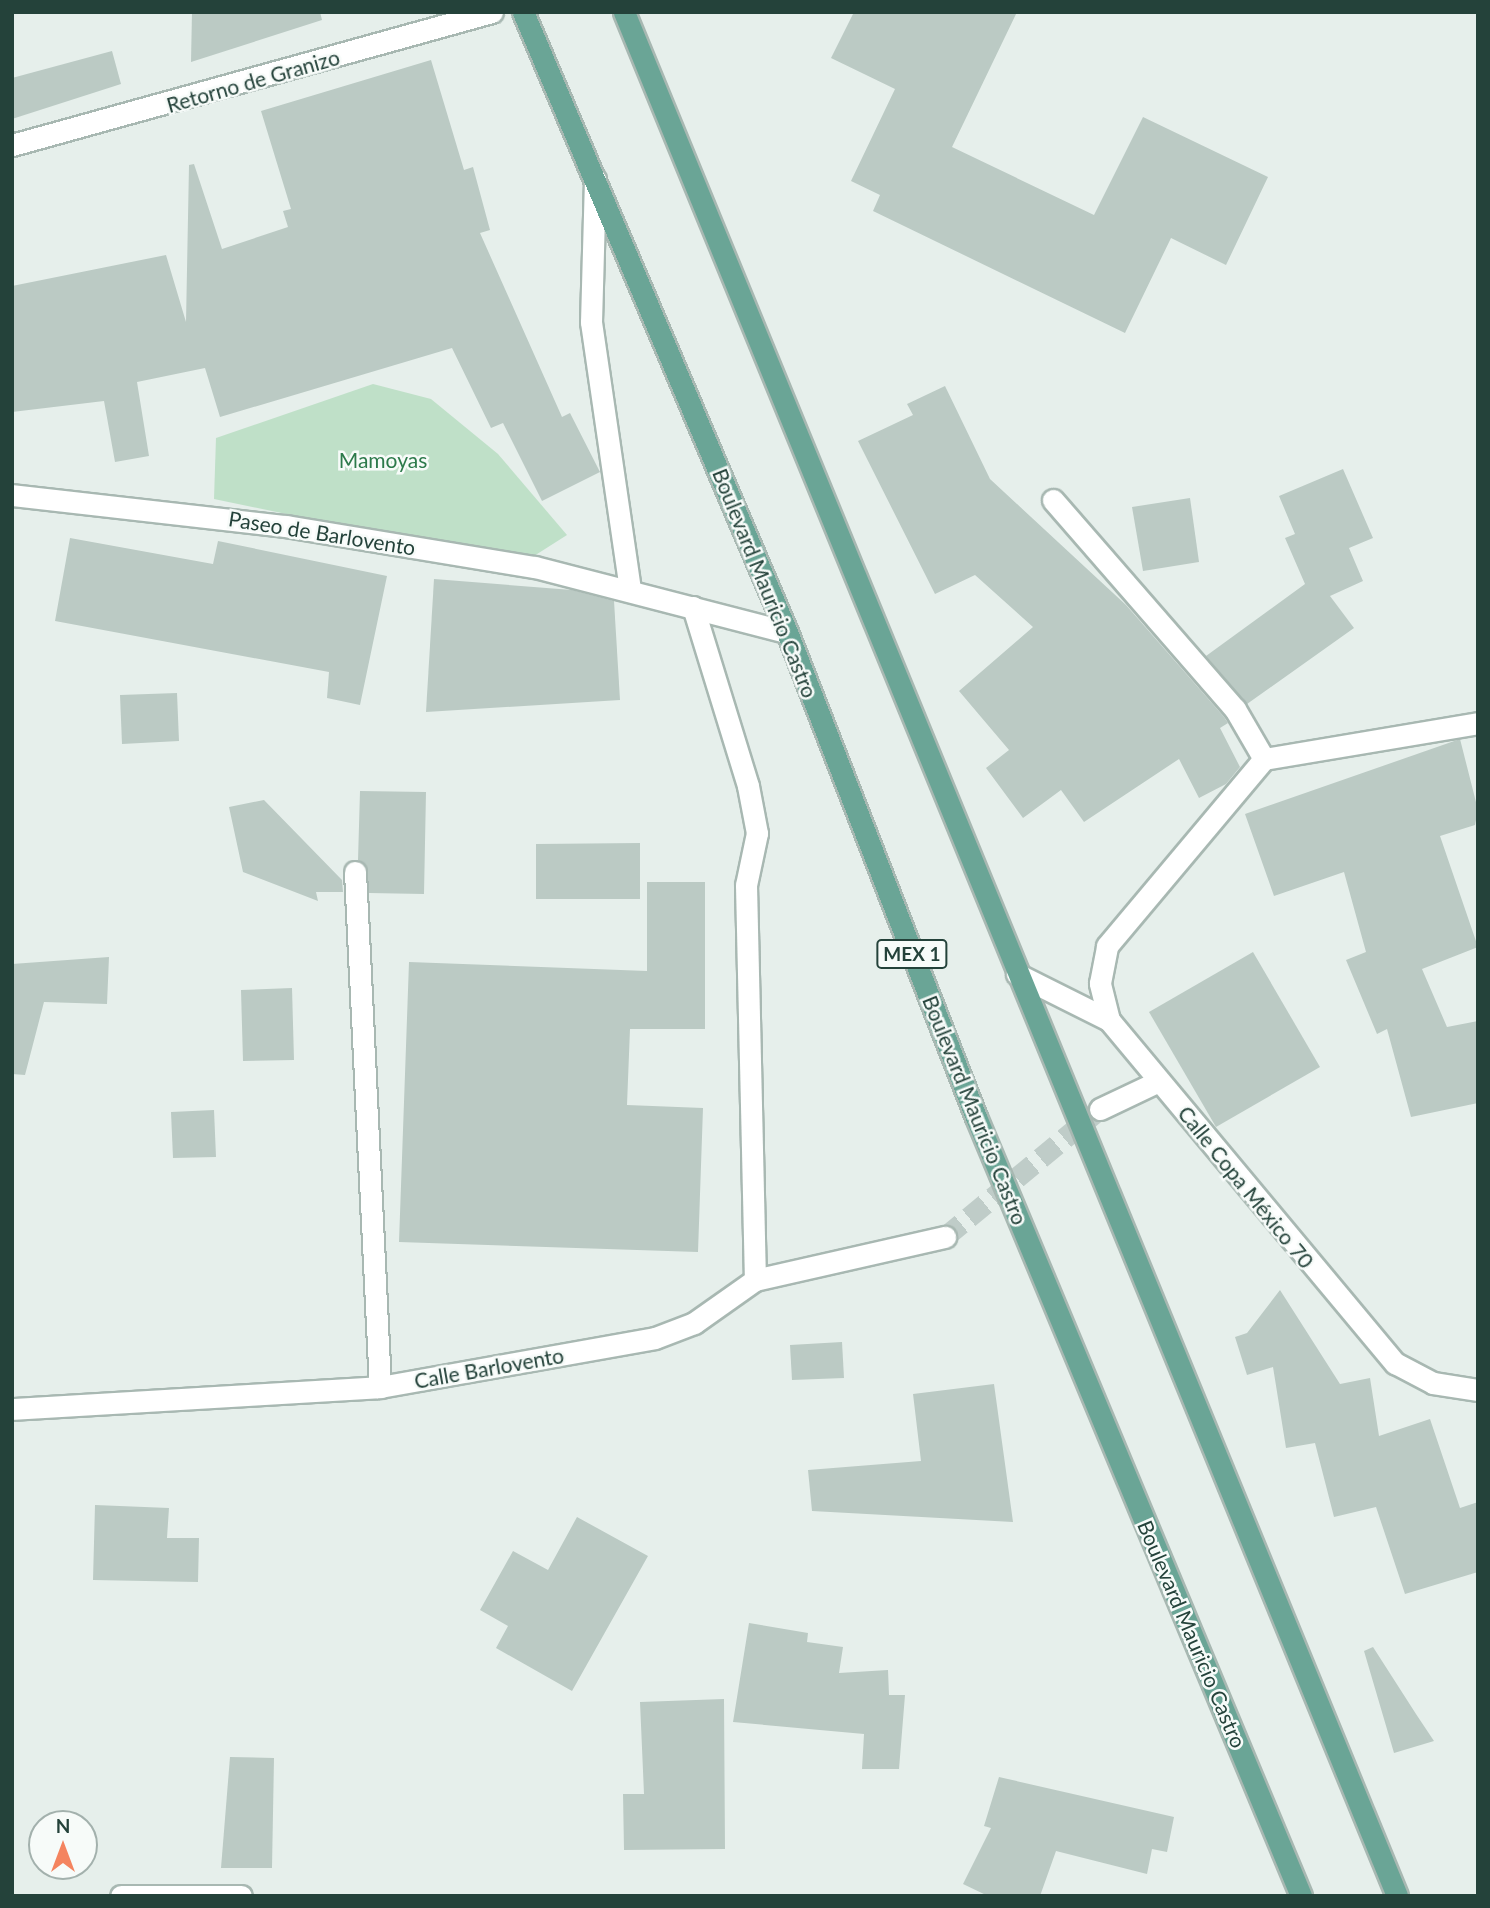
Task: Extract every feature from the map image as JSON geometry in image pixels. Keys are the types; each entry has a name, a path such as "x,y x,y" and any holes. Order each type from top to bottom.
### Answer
{"main road":[{"name":"Boulevard Mauricio Castro","path":"523,12 787,632 976,1117 1301,1896"},
{"path":"624,12 1396,1896"}],"street":[{"name":"Retorno de Granizo","path":"12,145 492,12"},
{"path":"595,178 591,322 630,588"},
{"name":"Paseo de Barlovento","path":"12,495 286,526 630,588 787,632"},
{"path":"1053,500 1235,709 1264,760"},
{"path":"693,607 748,786 757,833 746,885 755,1280"},
{"path":"1109,1020 1100,983 1107,946 1264,760 1478,723"},
{"path":"355,872 380,1387"},
{"name":"Calle Copa México 70","path":"1017,974 1109,1020 1395,1363 1433,1383 1478,1390"},
{"path":"1100,1109 1159,1081"},
{"name":"Calle Barlovento","path":"12,1409 380,1387 655,1338 694,1323 755,1280 945,1237"},
{"path":"121,1896 241,1896"}],"green space":[{"name":"Mamoyas","path":"373,384 431,399 498,454 567,535 523,563 214,499 216,438"}],"building":[{"path":"192,12 320,12 322,20 191,62"},
{"path":"854,12 1017,12 952,147 1094,215 1143,117 1268,177 1226,265 1171,238 1125,333 873,211 880,195 851,181 895,89 831,58"},
{"path":"112,51 121,84 12,119 12,78"},
{"path":"431,60 464,170 473,167 490,230 480,233 562,417 570,413 600,472 542,501 503,423 491,428 452,348 220,417 205,368 137,382 149,456 115,462 104,401 12,412 12,286 166,255 186,322 189,165 194,164 222,249 288,227 283,211 291,209 261,111"},
{"path":"945,386 990,479 1126,605 1224,717 1228,723 1220,728 1240,767 1226,784 1199,798 1179,759 1084,822 1061,790 1023,818 986,768 1009,750 959,691 1033,627 975,575 935,594 858,441 913,415 907,404"},
{"path":"1343,469 1373,538 1349,548 1363,581 1330,596 1354,628 1247,704 1206,656 1305,584 1285,538 1295,534 1279,496"},
{"path":"1190,498 1199,562 1143,571 1132,507"},
{"path":"70,538 213,564 218,541 387,576 360,705 327,698 329,672 55,621"},
{"path":"434,579 572,590 614,601 620,700 426,712"},
{"path":"177,693 179,741 122,744 120,695"},
{"path":"1460,739 1478,810 1475,825 1440,836 1478,947 1422,969 1447,1027 1478,1021 1478,1103 1411,1117 1387,1029 1377,1034 1346,960 1366,952 1344,872 1274,896 1245,814"},
{"path":"360,791 426,792 424,894 369,893 366,866 358,860"},
{"path":"264,800 342,880 343,892 316,892 318,901 243,872 229,807"},
{"path":"640,843 640,899 536,899 536,844"},
{"path":"647,882 705,882 705,1029 630,1029 627,1105 703,1108 698,1252 399,1242 409,962 647,971"},
{"path":"1253,952 1320,1067 1216,1127 1149,1012"},
{"path":"109,957 107,1004 44,1002 25,1075 12,1074 12,964"},
{"path":"292,988 294,1060 243,1061 241,990"},
{"path":"214,1110 216,1157 173,1158 171,1112"},
{"path":"1280,1290 1340,1384 1370,1378 1379,1436 1430,1419 1460,1508 1478,1502 1478,1572 1405,1594 1376,1507 1334,1517 1315,1443 1286,1448 1273,1367 1247,1375 1235,1337 1247,1333"},
{"path":"842,1342 844,1378 792,1380 790,1345"},
{"path":"994,1384 1013,1522 812,1511 808,1470 921,1461 913,1394"},
{"path":"95,1505 169,1508 167,1538 199,1538 198,1582 93,1580"},
{"path":"577,1517 648,1556 572,1691 496,1648 508,1626 480,1610 513,1551 548,1570"},
{"path":"749,1623 808,1633 807,1642 843,1647 839,1673 888,1670 889,1695 905,1695 899,1769 862,1769 864,1734 733,1722"},
{"path":"1373,1647 1434,1741 1394,1753 1364,1651"},
{"path":"724,1699 725,1849 624,1850 623,1794 644,1794 640,1702"},
{"path":"230,1757 274,1758 272,1868 221,1868"},
{"path":"999,1777 1174,1817 1167,1852 1152,1849 1147,1874 1056,1851 1040,1896 988,1896 963,1884 991,1828 984,1826"}],"tunnel":[{"path":"945,1237 1100,1109"}]}
